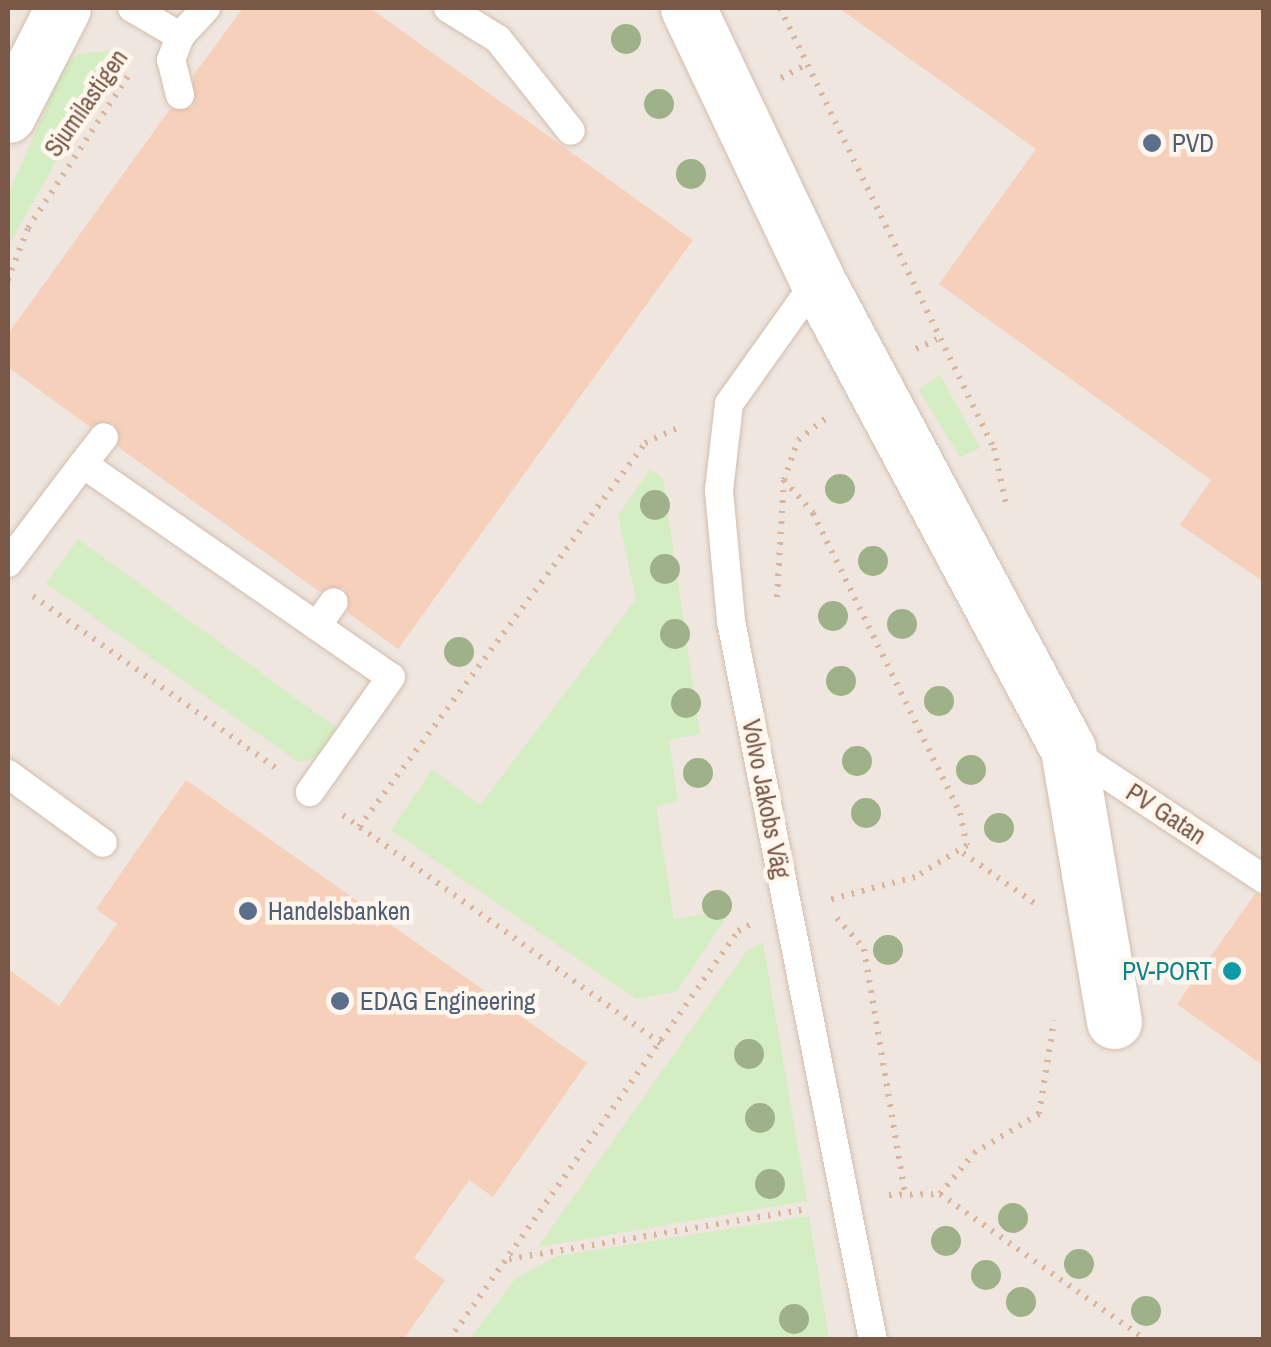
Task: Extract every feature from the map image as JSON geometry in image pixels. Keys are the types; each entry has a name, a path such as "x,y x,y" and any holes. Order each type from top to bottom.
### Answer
{"street":[{"path":"8,115 63,8"},
{"path":"688,8 817,280 1068,750 1114,1021"}],"lane":[{"path":"132,8 172,31"},
{"path":"172,31 206,8"},
{"path":"448,8 498,39 571,131"},
{"path":"172,31 171,60 180,95"},
{"name":"Volvo Jakobs Väg","path":"817,280 729,404 718,491 731,621 873,1340"},
{"path":"8,563 104,437"},
{"path":"83,464 391,677 310,792"},
{"path":"317,626 334,602"},
{"name":"PV Gatan","path":"1068,750 1264,879"},
{"path":"8,774 103,843"}],"path":[{"path":"780,8 937,338 994,448 1008,520"},
{"name":"Sjumilastigen","path":"8,280 66,166 172,31"},
{"path":"778,610 784,480 806,430 937,338"},
{"path":"359,827 645,442 729,404"},
{"path":"784,480 813,512 952,796 963,853 1054,917"},
{"path":"24,589 662,1044"},
{"path":"448,1340 662,1044 738,931 788,908 915,877 963,853"},
{"path":"824,883 828,900 864,949 905,1193"},
{"path":"940,1194 974,1153 1039,1114 1056,1002"},
{"path":"508,1259 905,1193 940,1194 1146,1340"}],"shaded area":[{"path":"8,8 1263,8 1263,1339 8,1340"}],"green space":[{"path":"115,50 128,59 92,98 8,246 8,196 64,65 79,54"},
{"path":"940,375 980,448 960,457 919,390"},
{"path":"650,469 663,479 700,734 669,740 678,801 656,806 674,919 731,910 676,992 636,999 391,830 432,770 480,805 636,599 618,516"},
{"path":"78,539 339,730 319,757 298,762 46,583"},
{"path":"763,942 807,1201 538,1247 746,952"},
{"path":"809,1216 829,1339 470,1339 515,1279 557,1256"}],"building":[{"path":"243,8 370,8 693,240 398,649 348,613 345,588 320,592 118,447 114,423 90,427 8,367 8,334 170,109 193,107 193,76"},
{"name":"PVD","path":"839,8 1264,8 1264,582 1180,525 1211,480 939,284 1036,149"},
{"path":"186,780 587,1063 493,1197 469,1180 414,1258 445,1280 403,1340 8,1340 8,969 59,1006 117,924 96,909"},
{"name":"PV-PORT","path":"1255,894 1264,896 1264,1066 1177,1004"}],"place":[{"name":"PVD","path":"1152,143"},
{"name":"Handelsbanken","path":"248,911"},
{"name":"PV-PORT","path":"1232,971"},
{"name":"EDAG Engineering","path":"340,1001"}]}
